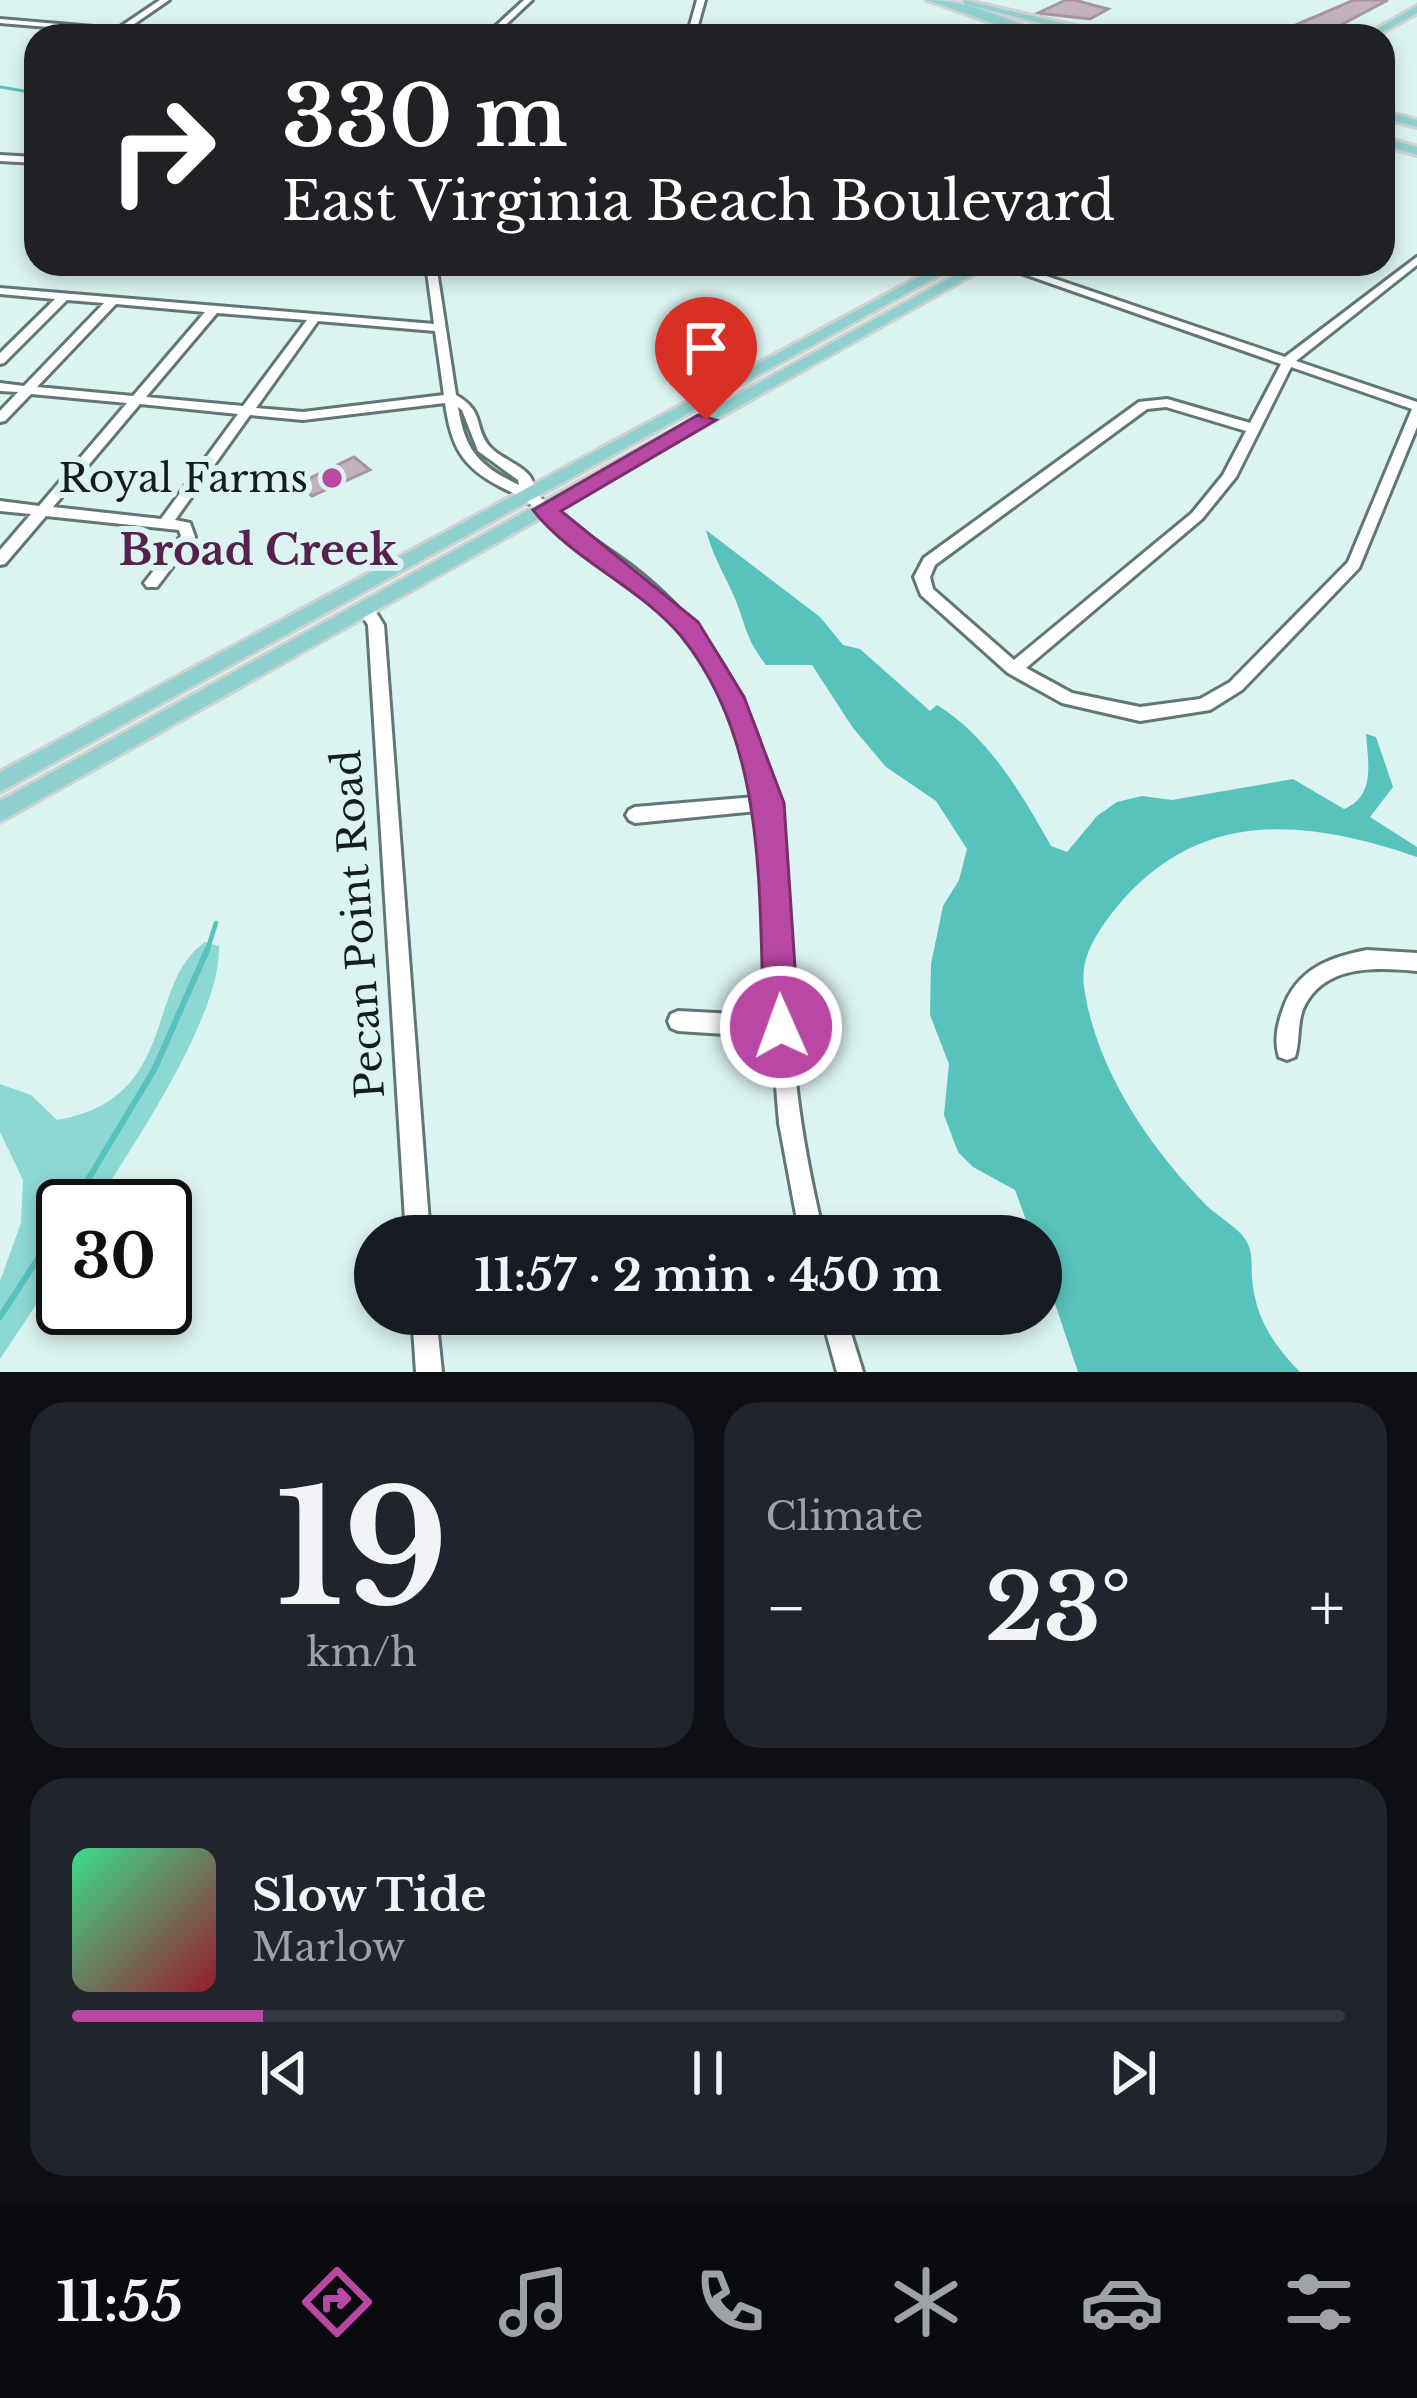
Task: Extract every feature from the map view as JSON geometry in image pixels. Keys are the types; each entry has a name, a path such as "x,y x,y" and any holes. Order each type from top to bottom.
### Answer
{"main road":[{"path":"932,0 1015,10"},
{"path":"993,0 1063,24"},
{"path":"963,3 1011,24"},
{"path":"963,3 1023,24"},
{"path":"963,3 1041,24"},
{"path":"1390,24 1417,9"},
{"path":"0,783 931,276"},
{"path":"0,812 964,276"}],"street":[{"path":"129,24 165,0"},
{"path":"502,24 528,0"},
{"path":"0,21 36,24"},
{"path":"1014,669 1197,516 1229,477 1288,361 1417,260"},
{"path":"433,276 454,398 450,413 460,447 509,488 529,493 689,628 730,697 770,803 789,1117 808,1215"},
{"path":"1036,276 1417,408 1354,564 1221,697 1163,714 1117,712 1068,699 1014,669 926,592 922,577 929,562 1144,405 1167,403 1251,428"},
{"path":"0,306 7,292 441,328"},
{"path":"0,360 64,297"},
{"path":"0,418 113,301"},
{"path":"0,560 214,309"},
{"path":"166,523 315,317"},
{"path":"0,387 316,416 454,398"},
{"path":"0,506 185,526 189,533 152,584"},
{"name":"Pecan Point Road","path":"367,610 376,625 394,842 417,1215"},
{"path":"635,815 770,803"},
{"path":"1286,1050 1290,1009 1312,978 1361,959 1417,962"},
{"path":"678,1022 781,1027"},
{"path":"426,1335 429,1372"},
{"path":"839,1335 850,1372"}],"shaded area":[{"path":"706,530 820,617 843,645 860,649 930,711 937,705 972,732 1015,786 1051,846 1067,852 1097,816 1117,802 1142,796 1172,800 1293,779 1344,809 1366,787 1366,734 1376,737 1393,787 1370,817 1417,847 1417,857 1333,834 1292,830 1215,838 1179,854 1144,879 1100,929 1084,966 1090,1018 1113,1077 1165,1159 1246,1240 1261,1318 1300,1372 1078,1372 1062,1324 1062,1215 1024,1215 1015,1190 973,1167 958,1152 944,1115 949,1064 930,1015 931,964 943,906 959,880 967,849 936,801 886,767 853,728 812,665 766,665 749,638"},
{"path":"205,942 219,946 216,975 191,1043 112,1179 36,1179 36,1305 0,1359 0,1281 21,1223 23,1180 0,1132 0,1084 31,1095 57,1120 96,1108 123,1089 142,1066 186,961"}],"building":[{"path":"1066,0 1108,9 1090,19 1038,13"},
{"path":"1354,0 1388,0 1343,24 1298,24"},
{"name":"Royal Farms","path":"354,457 370,470 312,496 302,487 308,485 304,481"}],"waterway":[{"path":"0,87 24,91"},
{"path":"208,948 216,923"},
{"path":"88,1179 154,1070 208,948"},
{"path":"0,1317 36,1262"}],"place":[{"name":"Royal Farms","path":"332,478"}],"district":[{"name":"Broad Creek","path":"258,550"}],"route":[{"path":"706,420 545,510 689,628 730,697 764,775 770,803 781,1027"}]}
